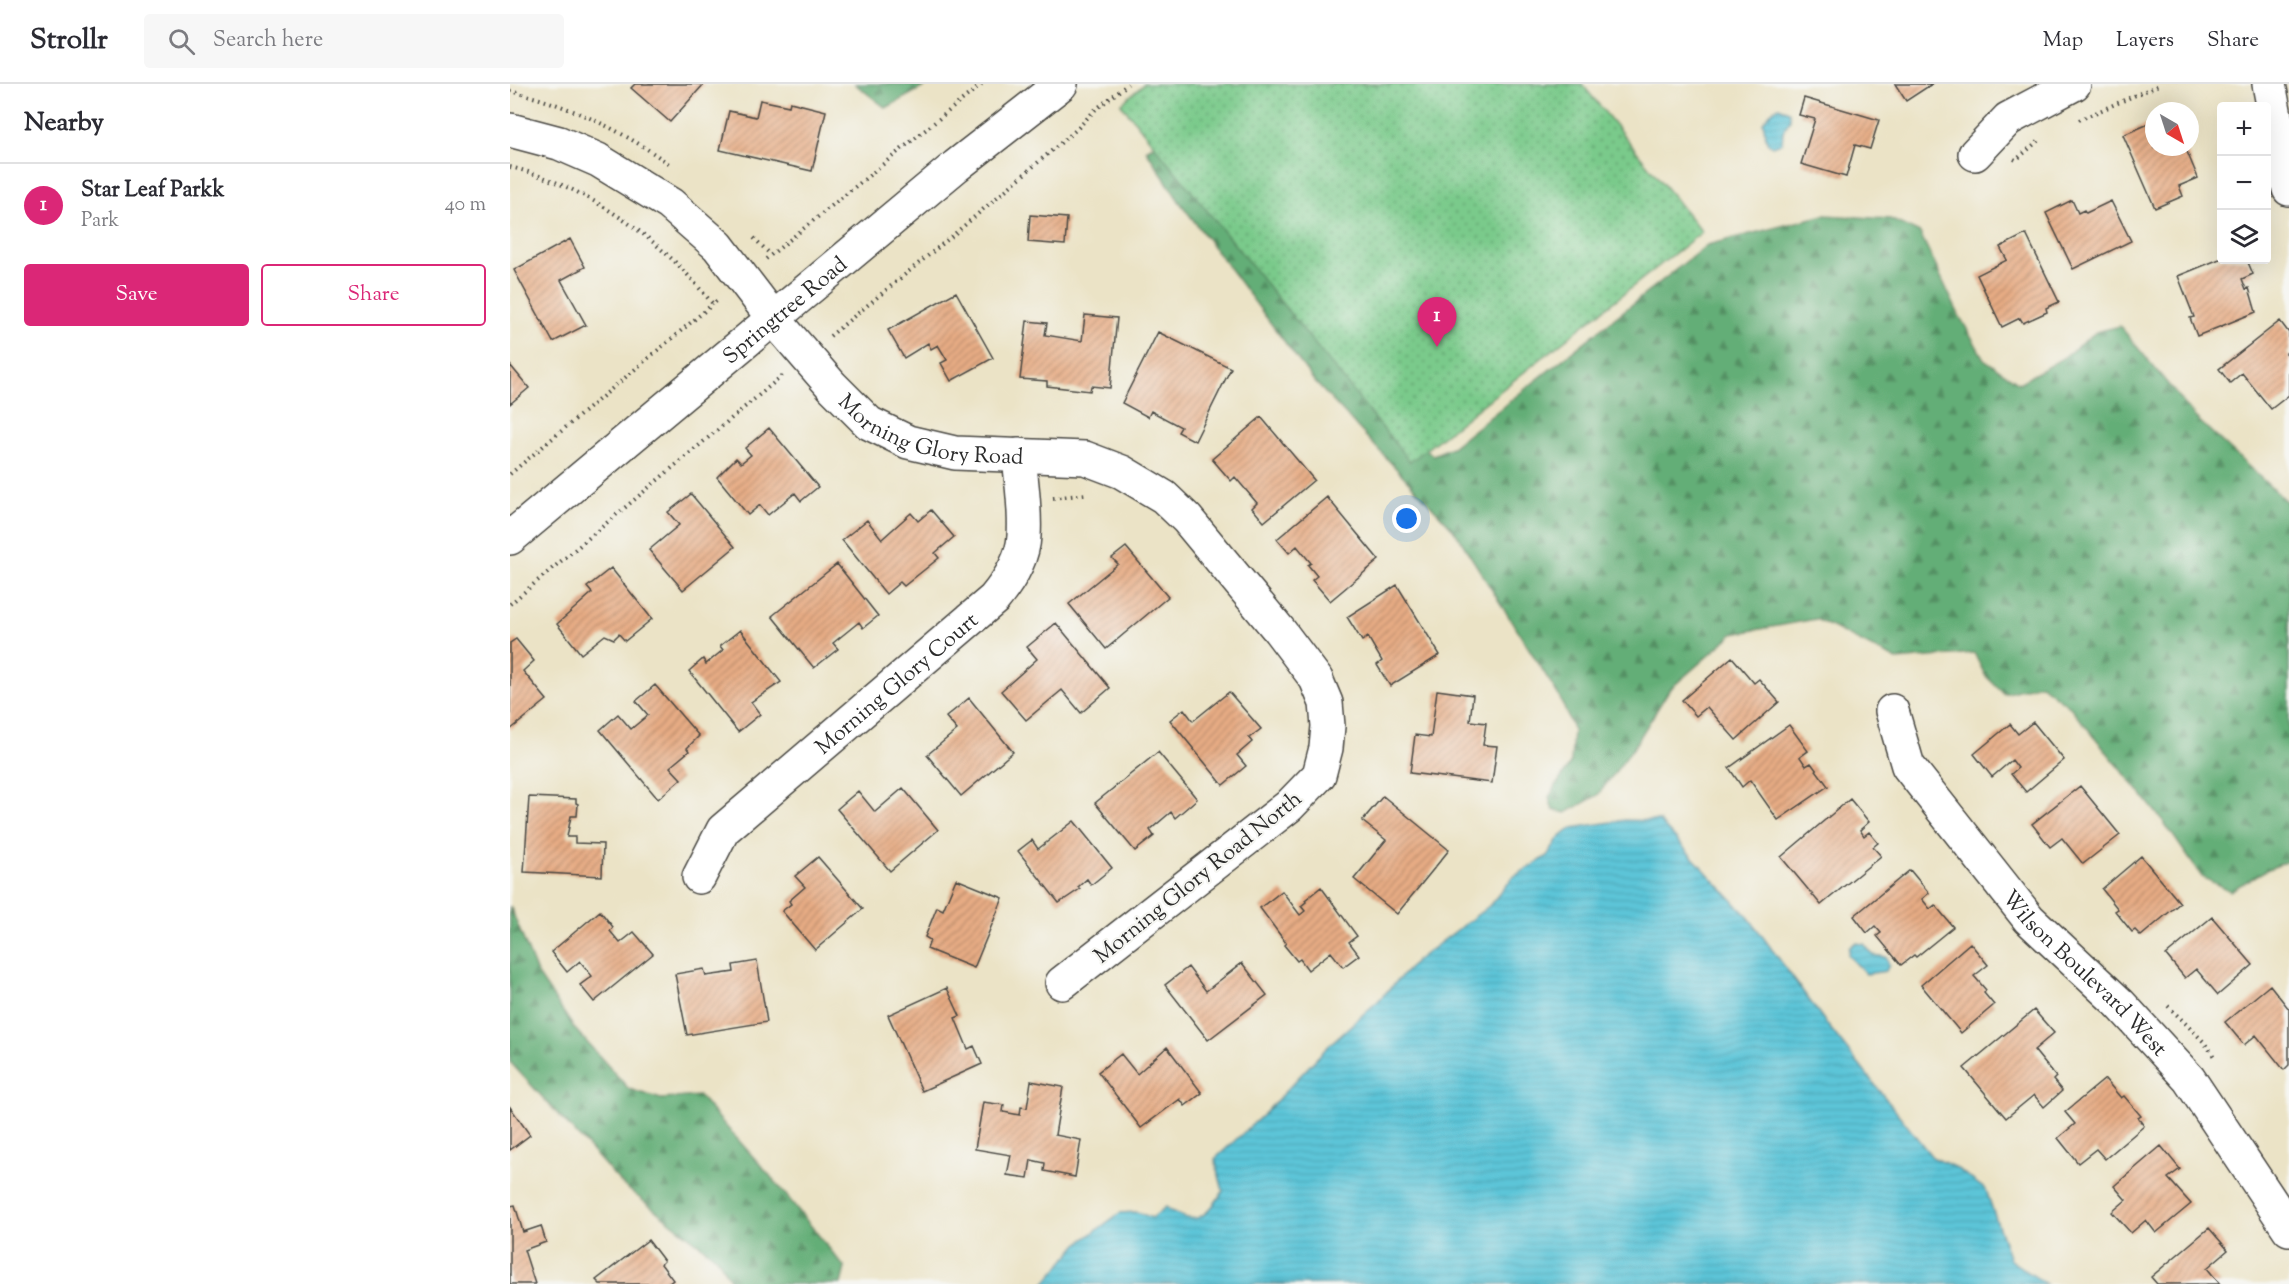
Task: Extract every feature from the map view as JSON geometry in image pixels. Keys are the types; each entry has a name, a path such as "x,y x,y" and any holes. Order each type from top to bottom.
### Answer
{"street":[{"name":"Springtree Road","path":"510,538 956,166 1061,84"},
{"path":"1975,154 2008,119 2074,84"},
{"path":"2269,84 2289,189"},
{"name":"Morning Glory Road","path":"510,130 560,143 598,160 670,204 718,246 774,318 832,386 869,423 908,442 956,453 1085,458 1122,472 1164,497 1187,519 1298,653 1316,679 1326,703 1328,726"},
{"name":"Morning Glory Court","path":"699,877 723,830 994,599 1007,583 1016,565 1024,538 1019,455"},
{"name":"Wilson Boulevard West","path":"1892,711 1908,766 2029,919 2120,1004 2189,1079 2289,1229"},
{"name":"Morning Glory Road North","path":"1062,983 1289,806 1319,775 1326,748 1328,726"}],"path":[{"path":"510,474 743,278 982,84"},
{"path":"510,167 557,184 619,217 672,260 713,304"},
{"path":"1022,499 1093,493"}],"green space":[{"path":"855,84 929,84 886,108"},
{"path":"1144,84 1582,84 1702,232 1410,462 1121,104"},
{"path":"1163,140 1401,433 1433,455 1452,447 1707,245 1824,215 1890,219 1920,233 1959,315 1984,359 2019,383 2063,358 2096,332 2120,326 2195,417 2289,504 2289,861 2266,870 2230,891 2202,877 2163,821 2071,708 2040,684 2004,694 1985,675 1974,653 1897,660 1816,619 1733,634 1669,690 1634,747 1598,795 1566,813 1553,810 1549,797 1571,762 1573,729 1559,696 1454,530 1314,381 1179,201 1146,150"},
{"path":"510,906 537,973 574,1028 629,1089 661,1099 699,1096 773,1179 845,1268 841,1284 733,1284 717,1258 624,1186 510,1062"}],"water":[{"path":"1779,107 1789,111 1790,119 1783,130 1782,143 1772,146 1767,142 1763,122 1773,110"},
{"path":"1625,820 1659,821 1749,918 1826,1023 1932,1157 1956,1168 1986,1190 2010,1260 2046,1284 1044,1284 1078,1244 1120,1213 1137,1212 1152,1218 1166,1207 1192,1219 1205,1214 1223,1191 1215,1159 1266,1112 1329,1045 1378,1001 1416,961 1489,906 1513,877 1548,856 1558,839 1572,828"},
{"path":"1855,943 1864,944 1873,955 1886,957 1889,965 1886,971 1866,974 1848,955 1849,948"}],"building":[{"path":"635,84 704,84 670,122 631,88"},
{"path":"1895,84 1932,84 1906,101"},
{"path":"1804,98 1879,120 1870,149 1855,145 1846,177 1801,164 1815,119 1799,115"},
{"path":"760,100 789,106 790,102 826,111 812,171 720,150 729,111 756,117"},
{"path":"2145,126 2145,156 2189,156 2198,178 2179,186 2183,196 2155,208 2123,135"},
{"path":"2072,200 2078,213 2084,210 2086,213 2111,201 2131,241 2073,269 2046,213"},
{"path":"1030,215 1067,218 1065,245 1028,242"},
{"path":"2026,234 2059,302 2046,308 2047,312 2023,323 2020,318 2002,327 1977,275 2007,260 2000,247"},
{"path":"570,239 585,267 561,280 586,325 553,342 514,270"},
{"path":"2217,260 2217,264 2249,264 2253,274 2242,279 2246,289 2249,288 2256,312 2197,336 2190,318 2194,317 2178,276"},
{"path":"956,292 993,358 951,381 941,363 947,360 938,345 931,349 928,343 904,358 888,330"},
{"path":"1085,315 1117,318 1110,388 1091,386 1090,391 1047,386 1047,381 1020,379 1027,321 1047,323 1045,335 1082,341"},
{"path":"2280,321 2289,333 2289,351 2286,353 2289,356 2289,395 2271,409 2242,373 2230,383 2219,369"},
{"path":"1158,332 1231,368 1195,441 1178,432 1181,427 1151,411 1148,417 1122,403"},
{"path":"510,365 529,388 510,404"},
{"path":"1261,417 1314,480 1264,522 1252,508 1257,503 1235,477 1231,481 1212,459"},
{"path":"769,428 818,487 801,501 795,493 768,515 760,505 748,515 717,477 736,458 741,463 751,455 745,448"},
{"path":"691,494 735,547 683,590 649,550 679,525 668,512"},
{"path":"1327,497 1379,560 1330,601 1312,580 1317,576 1308,565 1311,563 1297,546 1289,553 1277,539"},
{"path":"931,510 954,537 935,553 939,558 904,586 900,582 886,594 842,540 867,520 882,539 911,513 918,521"},
{"path":"1126,547 1168,597 1106,649 1069,604 1118,564 1112,558"},
{"path":"837,564 878,616 863,628 859,622 833,643 838,649 814,668 772,616"},
{"path":"611,568 652,619 625,641 619,634 614,639 605,635 581,654 557,624 592,593 587,587"},
{"path":"1397,585 1440,655 1390,686 1377,665 1382,661 1368,637 1362,641 1347,617"},
{"path":"1056,623 1110,688 1081,713 1062,690 1026,720 1001,691 1037,659 1027,647"},
{"path":"740,630 781,682 751,702 760,714 738,732 689,671 703,659 706,664 723,650 720,646"},
{"path":"516,639 534,661 523,671 547,700 510,730 510,643"},
{"path":"1732,657 1754,683 1759,679 1779,702 1736,740 1707,707 1696,716 1682,700"},
{"path":"655,685 699,736 687,748 689,751 670,767 681,779 658,799 600,730 618,714 631,729 648,715 636,701"},
{"path":"1437,690 1473,695 1470,721 1486,723 1483,745 1497,746 1492,783 1410,773 1415,735 1431,737"},
{"path":"1229,692 1261,729 1249,738 1252,742 1237,755 1246,766 1223,785 1170,720 1184,709 1193,721"},
{"path":"969,698 1013,752 961,796 927,755 957,730 946,717"},
{"path":"2033,722 2064,760 2026,792 2011,774 2018,768 2012,760 1992,777 1974,754 2010,724 2018,734"},
{"path":"1789,725 1808,751 1800,757 1806,766 1811,763 1828,786 1778,820 1750,780 1742,787 1729,768"},
{"path":"1158,752 1197,799 1175,818 1171,812 1150,830 1154,836 1135,851 1095,803"},
{"path":"2080,786 2120,835 2083,864 2062,838 2050,847 2032,824"},
{"path":"903,788 938,830 890,871 837,809 858,791 875,812"},
{"path":"1383,796 1449,850 1397,914 1354,879 1386,840 1362,821"},
{"path":"529,797 576,799 577,816 571,816 567,837 575,837 575,843 603,844 602,876 524,872"},
{"path":"1850,799 1869,822 1860,830 1864,836 1869,832 1878,843 1873,847 1881,856 1821,905 1781,857"},
{"path":"1074,821 1112,868 1091,885 1087,879 1078,887 1080,889 1059,903 1018,851 1032,840 1038,849"},
{"path":"2141,856 2180,903 2141,936 2135,930 2132,932 2115,911 2118,909 2102,889"},
{"path":"818,857 863,909 815,950 782,911 791,904 789,901 805,887 795,876"},
{"path":"1910,870 1929,893 1922,899 1930,909 1935,905 1953,927 1916,957 1914,955 1901,965 1877,936 1881,933 1875,926 1867,933 1854,916"},
{"path":"956,879 1003,898 974,968 927,949 930,940 925,937 937,907 943,910"},
{"path":"1321,887 1357,936 1349,942 1359,955 1343,967 1331,952 1308,970 1300,959 1297,961 1284,945 1286,943 1260,908 1282,891 1300,915 1305,911 1301,906 1306,902 1305,900"},
{"path":"600,911 613,927 610,931 620,943 634,932 653,954 594,1002 580,985 592,976 580,961 567,972 551,952"},
{"path":"2212,917 2253,965 2218,995 2196,969 2185,978 2166,955"},
{"path":"1970,943 1988,965 1974,976 1986,990 1984,993 1994,1005 1961,1033 1921,985"},
{"path":"757,961 767,1022 687,1035 675,974 704,969 706,976 734,972 733,965"},
{"path":"1242,963 1267,995 1208,1040 1165,985 1188,967 1206,991"},
{"path":"2270,985 2289,1009 2289,1065 2284,1070 2256,1035 2244,1045 2225,1022"},
{"path":"947,988 960,1016 955,1018 968,1049 974,1046 982,1064 922,1091 888,1015"},
{"path":"2034,1010 2054,1033 2034,1050 2056,1077 2053,1080 2062,1091 2044,1107 2034,1095 2006,1118 1964,1068"},
{"path":"1167,1047 1202,1093 1185,1106 1180,1099 1141,1128 1098,1072 1121,1054 1137,1074"},
{"path":"2105,1079 2141,1116 2138,1118 2144,1126 2105,1159 2096,1149 2078,1163 2058,1138 2075,1124 2065,1112"},
{"path":"1031,1081 1063,1087 1055,1135 1081,1140 1075,1177 1044,1171 1045,1163 1031,1160 1028,1178 1007,1175 1011,1155 975,1149 983,1102 1004,1105 1003,1112 1020,1115 1021,1107 1027,1108"},
{"path":"510,1107 530,1135 510,1150"},
{"path":"2161,1146 2180,1169 2168,1178 2191,1204 2156,1233 2146,1220 2131,1233 2112,1212 2126,1200 2114,1186"},
{"path":"515,1205 523,1232 541,1226 546,1242 524,1250 535,1284 510,1284 510,1206"},
{"path":"2209,1228 2228,1250 2207,1268 2220,1284 2157,1284 2151,1277"},
{"path":"648,1240 664,1261 661,1264 673,1280 668,1284 600,1284 596,1280"}],"place":[{"name":"Star Leaf Parkk","path":"1437,347"}]}
